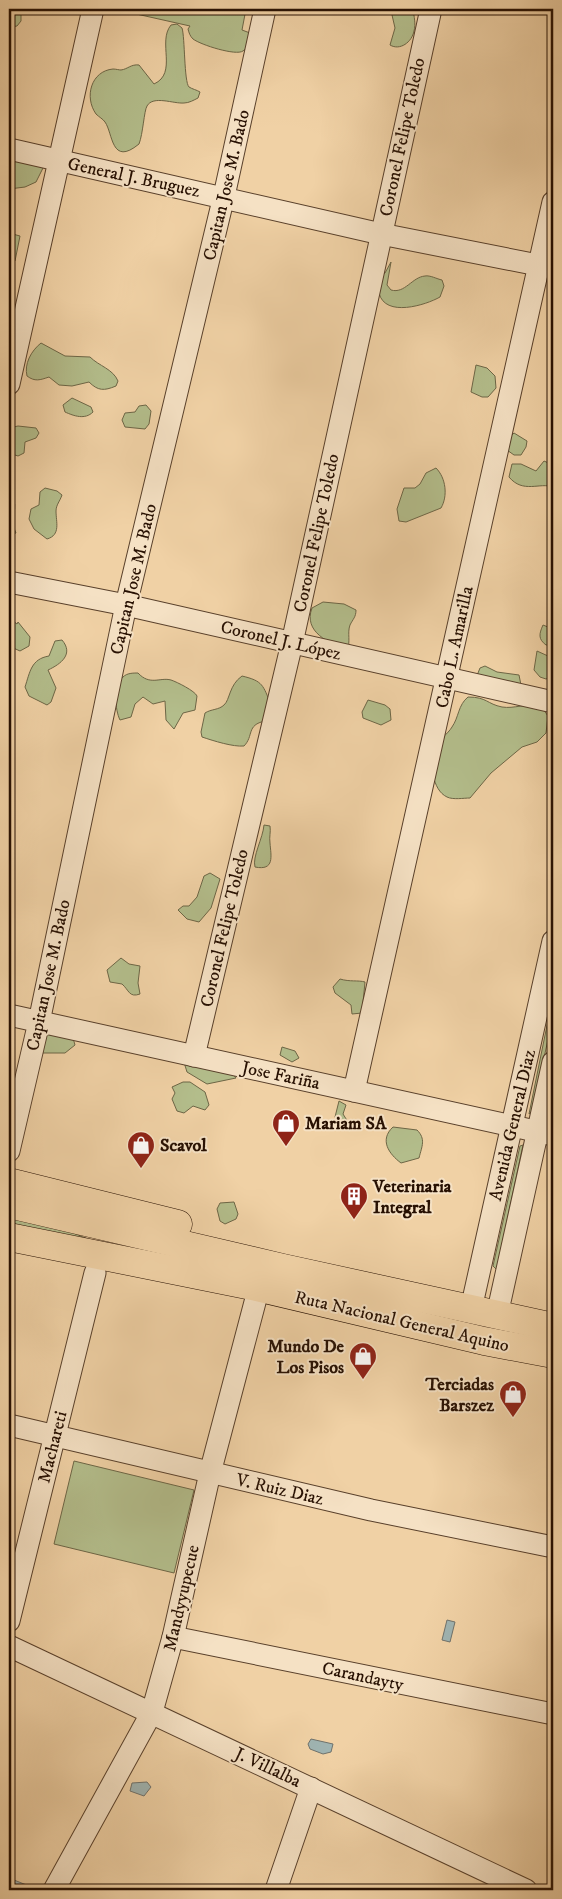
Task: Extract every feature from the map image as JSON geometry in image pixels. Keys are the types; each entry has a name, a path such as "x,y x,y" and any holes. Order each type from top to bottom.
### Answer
{"highway":[{"name":"Ruta Nacional General Aquino","path":"9,1182 215,1234 283,1268"},
{"name":"Ruta Nacional General Aquino","path":"9,1204 283,1268 553,1327"},
{"name":"Ruta Nacional General Aquino","path":"9,1237 255,1286 484,1341 553,1354"},
{"name":"Ruta Nacional General Aquino","path":"9,1257 95,1273 212,1290 255,1286"}],"street":[{"path":"9,384 93,9"},
{"name":"Capitan Jose M. Bado","path":"9,1151 39,1022 126,605 224,196 265,9"},
{"name":"Coronel Felipe Toledo","path":"194,1056 292,643 431,9"},
{"name":"General J. Bruguez","path":"9,149 224,196 381,234 546,266"},
{"name":"Cabo L. Amarilla","path":"354,1091 448,678 546,266 553,202"},
{"name":"Coronel J. López","path":"9,582 126,605 553,702"},
{"name":"Avenida General Diaz","path":"484,1312 512,1126 553,941"},
{"name":"Jose Fariña","path":"9,1015 545,1134"},
{"name":"Avenida General Diaz","path":"484,1312 545,1134 553,1062"},
{"name":"Machareti","path":"9,1621 95,1273"},
{"name":"Mandyyupecue","path":"54,1890 152,1712 173,1637 255,1286"},
{"name":"V. Ruiz Diaz","path":"9,1425 371,1510 553,1547"},
{"name":"Carandayty","path":"173,1637 553,1714"},
{"name":"J. Villalba","path":"9,1646 526,1890"},
{"path":"276,1890 311,1788"}],"green space":[{"path":"9,9 21,9 21,21 17,26 11,27 9,24"},
{"path":"114,9 246,9 242,30 250,33 248,43 243,51 239,52 218,49 193,39 188,29 190,26"},
{"path":"396,9 413,10 415,23 411,39 401,46 394,47 390,45 395,28 392,15"},
{"path":"177,24 182,28 183,33 187,83 189,87 200,92 198,98 186,103 159,100 150,103 146,109 139,144 123,152 118,150 114,146 105,122 96,114 92,107 90,93 92,86 99,74 105,71 121,70 136,65 139,65 154,84 161,79 165,73 167,32 171,25"},
{"path":"9,158 44,166 36,182 25,187 9,189"},
{"path":"9,233 20,236 15,261 9,260"},
{"path":"391,262 387,285 391,290 400,290 420,277 429,276 442,280 444,286 440,297 416,306 406,307 389,305 383,301 379,293 380,276 385,273"},
{"path":"41,343 65,356 90,357 113,373 118,381 116,386 101,389 89,382 72,386 59,385 49,377 38,380 30,378 27,376 26,371 27,362 31,354"},
{"path":"476,365 487,368 495,376 496,388 488,397 482,397 471,392"},
{"path":"72,398 91,407 93,412 83,417 65,412 63,405"},
{"path":"146,405 151,411 149,424 145,429 125,427 122,420 125,413 135,412 139,406"},
{"path":"18,426 36,428 39,433 36,438 25,442 24,453 18,456 9,453 9,428"},
{"path":"514,433 527,441 521,455 514,455 507,450 509,438"},
{"path":"544,461 553,465 553,487 520,485 509,477 512,464 521,464 536,471"},
{"path":"436,468 442,477 445,487 445,498 441,508 406,522 399,521 397,509 404,488 415,488 420,484 426,473"},
{"path":"45,488 57,491 62,495 56,509 56,531 47,539 34,529 29,519 31,509 39,505 40,492"},
{"path":"9,497 14,500 13,524 16,533 9,535"},
{"path":"9,586 13,593 9,608"},
{"path":"323,602 344,604 356,610 349,628 347,650 319,635 311,624 312,608"},
{"path":"9,608 13,621 17,624 18,622 30,637 29,646 20,651 9,646"},
{"path":"543,625 553,629 553,645 546,645 540,638"},
{"path":"62,640 67,650 61,662 48,670 56,688 51,702 47,705 29,696 25,687 30,671 35,663 49,656 55,641"},
{"path":"537,651 548,656 549,678 540,677 534,670"},
{"path":"485,666 497,672 519,675 521,685 476,678 480,668"},
{"path":"138,673 142,677 151,680 171,680 189,689 197,696 195,710 183,713 174,729 166,720 165,701 153,704 143,697 135,704 131,717 120,720 116,704 118,686 125,676"},
{"path":"242,676 258,682 264,688 271,705 265,721 255,725 244,746 229,745 202,737 201,732 205,713 220,708 226,703 232,688"},
{"path":"468,697 483,699 502,707 541,706 548,716 546,733 537,742 522,747 491,773 470,798 452,798 442,793 435,782 432,768 433,754 438,742 452,727 462,704"},
{"path":"368,700 385,705 390,709 391,720 381,725 363,718 362,712"},
{"path":"264,825 270,826 271,857 269,865 261,868 255,867 254,863"},
{"path":"210,873 220,879 211,908 199,922 187,919 178,910 183,906 189,906 197,897 204,876"},
{"path":"121,958 129,964 140,966 138,983 140,994 131,994 122,984 110,982 107,970"},
{"path":"340,979 365,982 362,1013 352,1014 351,1005 335,993 333,987"},
{"path":"553,996 553,1017 532,1112 529,1114"},
{"path":"44,1030 73,1038 75,1045 65,1053 41,1053"},
{"path":"282,1047 295,1051 299,1058 292,1062 280,1055"},
{"path":"183,1059 230,1070 236,1078 207,1084 187,1072"},
{"path":"183,1082 190,1082 205,1092 209,1105 205,1110 193,1106 184,1113 177,1111 172,1099 175,1093 172,1087"},
{"path":"339,1101 346,1105 343,1114 348,1122 340,1125 335,1117"},
{"path":"393,1127 417,1130 420,1133 422,1143 419,1158 401,1163 393,1155 386,1142 389,1132"},
{"path":"523,1145 496,1269 493,1266 520,1146"},
{"path":"234,1202 238,1214 236,1219 225,1224 220,1221 217,1209 220,1203"},
{"path":"9,1214 49,1223 88,1239 9,1227"},
{"path":"74,1461 194,1490 174,1573 54,1544"}],"shaded area":[{"path":"447,1620 455,1622 450,1642 442,1640"},
{"path":"311,1739 333,1744 331,1752 323,1754 310,1749 308,1744"},
{"path":"147,1782 151,1787 144,1796 130,1791 132,1783"},
{"path":"9,1878 39,1890 9,1889"}],"place":[{"name":"Mariam SA","path":"286,1147"},
{"name":"Scavol","path":"141,1169"},
{"name":"Veterinaria Integral","path":"354,1220"},
{"name":"Mundo De Los Pisos","path":"363,1380"},
{"name":"Terciadas Barszez","path":"513,1418"}]}
